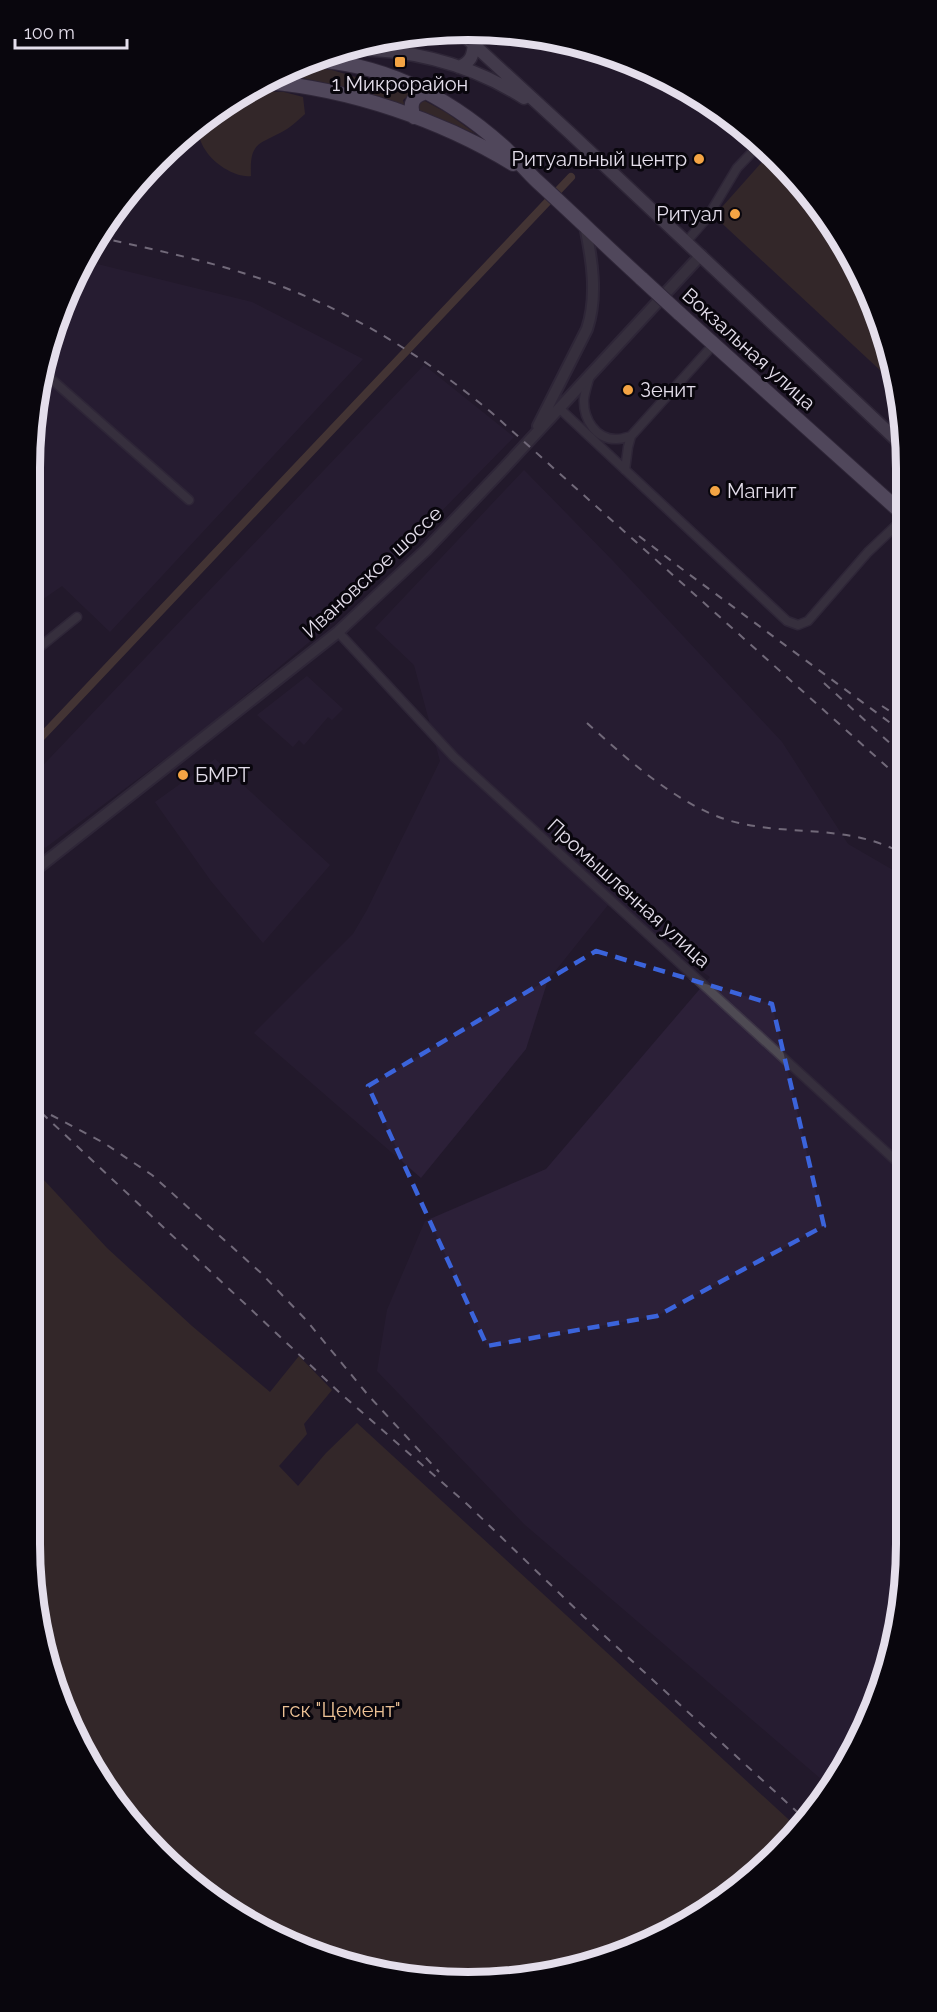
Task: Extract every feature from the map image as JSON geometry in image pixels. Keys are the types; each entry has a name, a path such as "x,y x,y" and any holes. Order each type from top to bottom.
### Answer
{"highway":[{"path":"332,63 353,65 380,73 428,92 478,126 505,148 528,173"},
{"path":"282,84 298,85 374,104 414,117 491,150 528,173"},
{"path":"414,117 412,101 421,93 428,92"},
{"name":"Вокзальная улица","path":"528,173 896,509"}],"main road":[{"path":"469,40 896,439"},
{"path":"459,67 471,59 474,44"},
{"path":"379,50 422,56 459,67 488,78 548,112"}],"street":[{"path":"686,242 707,218 738,168 754,150"},
{"path":"533,435 587,329 591,316 592,275 585,226"},
{"name":"Ивановское шоссе","path":"40,866 338,632 426,550 701,255"},
{"path":"625,470 632,436 714,344"},
{"path":"590,375 584,399 592,428 603,436 617,439 632,436"},
{"path":"50,378 189,500"},
{"path":"559,408 787,621 798,625 808,621 868,552 896,524"},
{"path":"40,647 77,617"},
{"name":"Промышленная улица","path":"338,632 454,757 896,1161"}],"highlighted area":[{"path":"596,951 772,1004 824,1226 657,1316 487,1346 368,1086"}],"shaded area":[{"path":"93,263 252,302 363,359 110,632 62,586 40,601 41,441 55,358 73,305"},
{"path":"424,365 514,437 332,623 201,732 45,848 40,842 40,768"},
{"path":"524,470 613,561 782,742 848,844 896,872 896,1571 888,1627 874,1681 852,1733 824,1781 524,1524 377,1371 387,1310 425,1221 546,1169 710,977 608,905 548,980 526,1049 421,1178 254,1033 353,934 440,761 414,665 375,628"},
{"path":"307,676 343,709 332,720 328,717 304,745 299,740 293,747 257,715"},
{"path":"215,759 330,865 263,943 211,881 155,802"}],"green space":[{"path":"321,67 411,93 403,100 405,108 336,86 297,77"},
{"path":"267,92 284,92 303,97 305,114 287,129 264,141 255,149 252,155 251,176 239,175 220,165 210,156 199,136 208,129"},
{"path":"425,101 447,113 476,134 419,111 418,106"},
{"path":"764,159 808,208 839,255 864,305 874,331 886,376 714,216"},
{"name":"гск \"Цемент\"","path":"40,1176 107,1248 192,1326 270,1392 299,1356 332,1390 304,1424 307,1434 279,1466 298,1486 326,1453 357,1423 792,1823 751,1865 729,1883 682,1914 606,1949 524,1968 496,1971 441,1971 358,1957 331,1949 279,1927 254,1914 208,1883 186,1865 147,1826 129,1804 98,1757 73,1707 55,1654 44,1599 40,1544"}],"waterway":[{"path":"40,738 571,177"}],"railway":[{"path":"108,239 243,273 311,298 375,331 435,369 492,413 896,775"},
{"path":"639,536 896,727"},
{"path":"824,683 896,749"},
{"path":"882,706 896,715"},
{"path":"587,723 620,753 658,782 698,808 718,817 760,827 844,835 865,839 896,850"},
{"path":"40,1111 340,1393 468,1505 584,1617 800,1814"},
{"path":"51,1115 104,1143 152,1175 261,1273 307,1321 368,1395 439,1472"}],"place":[{"name":"1 Микрорайон","path":"400,62"},
{"name":"Ритуальный центр","path":"699,159"},
{"name":"Ритуал","path":"735,214"},
{"name":"Зенит","path":"628,390"},
{"name":"Магнит","path":"715,491"},
{"name":"БМРТ","path":"183,775"}]}
